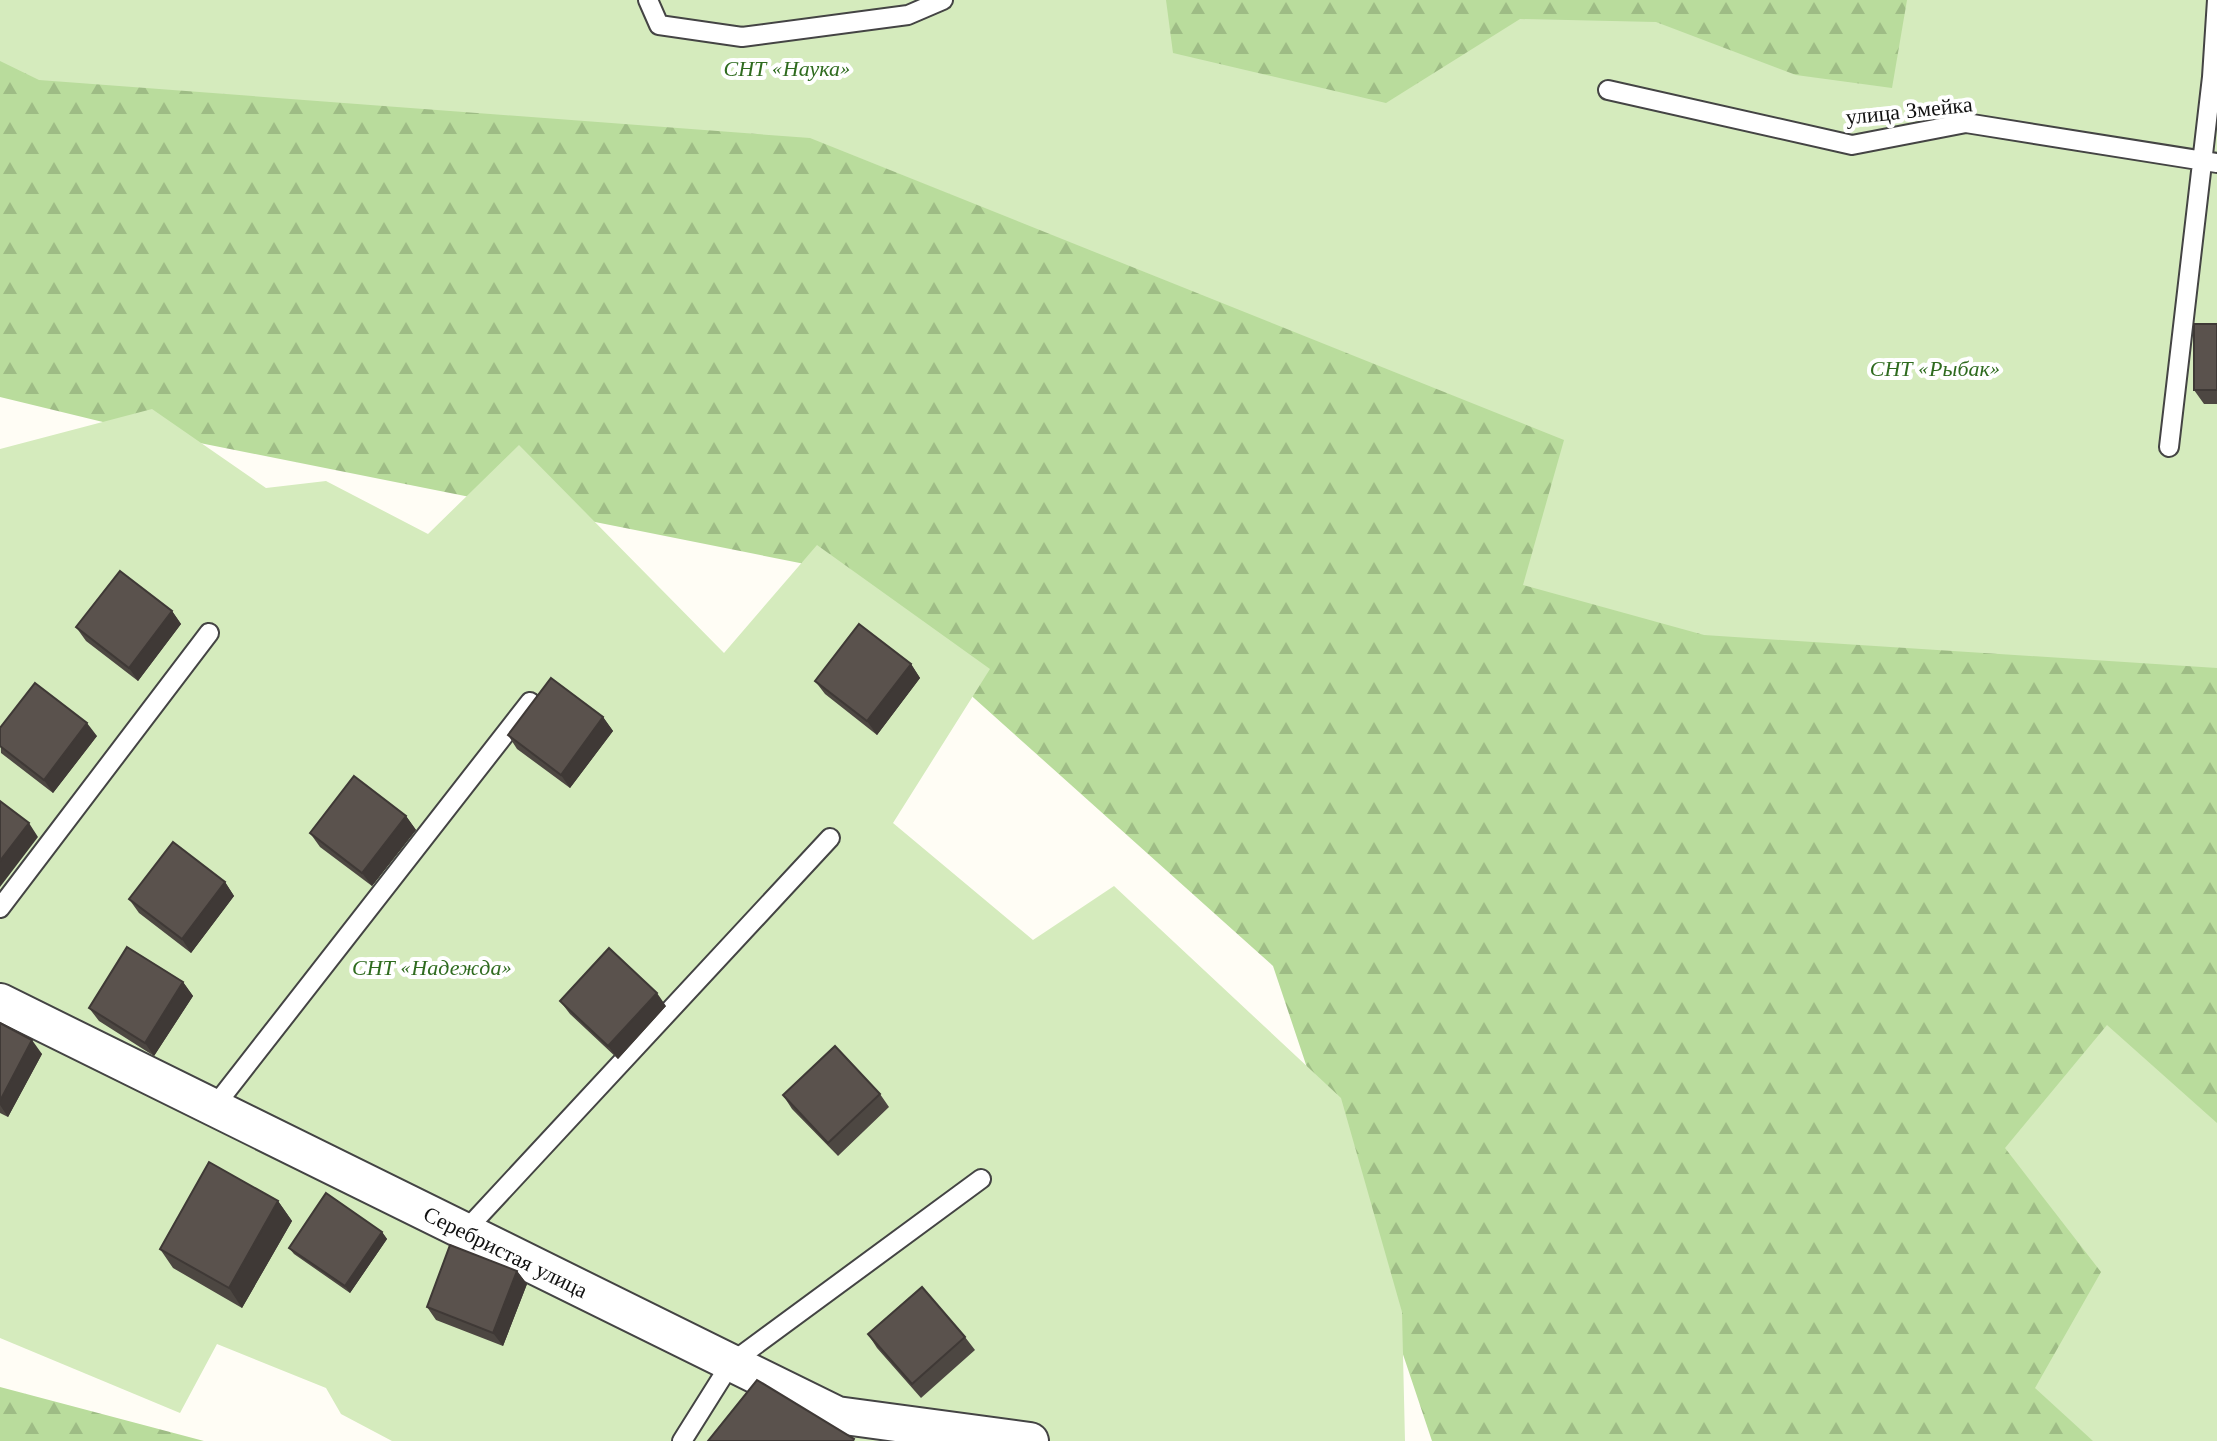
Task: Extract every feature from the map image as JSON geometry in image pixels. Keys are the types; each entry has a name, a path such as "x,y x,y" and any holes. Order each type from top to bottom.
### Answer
{"street":[{"name":"Серебристая улица","path":"0,1002 837,1415 1030,1441"}],"lane":[{"path":"648,0 659,25 742,37 908,15 943,0"},
{"path":"2169,447 2210,162 2217,0"},
{"name":"улица Змейка","path":"1608,90 1852,145 1966,123 2210,162"},
{"path":"0,908 209,633"},
{"path":"214,1107 530,702"},
{"path":"465,1231 830,838"},
{"path":"682,1441 731,1363 981,1179"}],"green space":[{"name":"СНТ «Рыбак»","path":"0,0 1166,0 1173,53 1386,103 1520,19 1656,22 1796,75 1892,88 1907,0 2217,0 2217,668 1704,635 1523,585 1564,440 810,138 39,80 0,61"},
{"name":"СНТ «Наука»","path":"599,0 2217,0 2217,1441 1432,1441 1273,966 830,569 140,431 0,397 0,37"},
{"name":"СНТ «Надежда»","path":"152,409 266,488 326,481 428,534 519,445 724,653 817,545 990,669 893,823 1033,940 1114,886 1341,1098 1402,1312 1405,1441 392,1441 341,1414 326,1388 217,1344 180,1413 0,1338 0,449"},
{"path":"2107,1025 2217,1123 2217,1441 2093,1441 2035,1388 2101,1272 2005,1148"},
{"path":"0,1387 204,1441 0,1441"}],"building":[{"path":"2194,324 2217,324 2217,390 2194,390"},
{"path":"120,571 172,611 129,668 76,627"},
{"path":"859,624 911,664 867,721 815,681"},
{"path":"551,678 603,717 561,775 508,735"},
{"path":"35,683 87,723 44,780 0,746 0,728"},
{"path":"354,776 406,816 362,873 310,833"},
{"path":"0,801 29,823 0,861"},
{"path":"173,842 225,882 182,939 129,899"},
{"path":"127,947 183,982 145,1043 89,1008"},
{"path":"609,948 657,993 608,1046 560,1001"},
{"path":"0,1023 32,1040 0,1101"},
{"path":"835,1046 880,1094 828,1143 783,1095"},
{"path":"209,1162 278,1201 229,1288 160,1249"},
{"path":"326,1193 382,1232 345,1286 289,1248"},
{"path":"450,1245 517,1271 493,1333 427,1307"},
{"path":"922,1287 965,1337 912,1384 868,1334"},
{"path":"757,1380 854,1439 853,1441 708,1441"}]}
